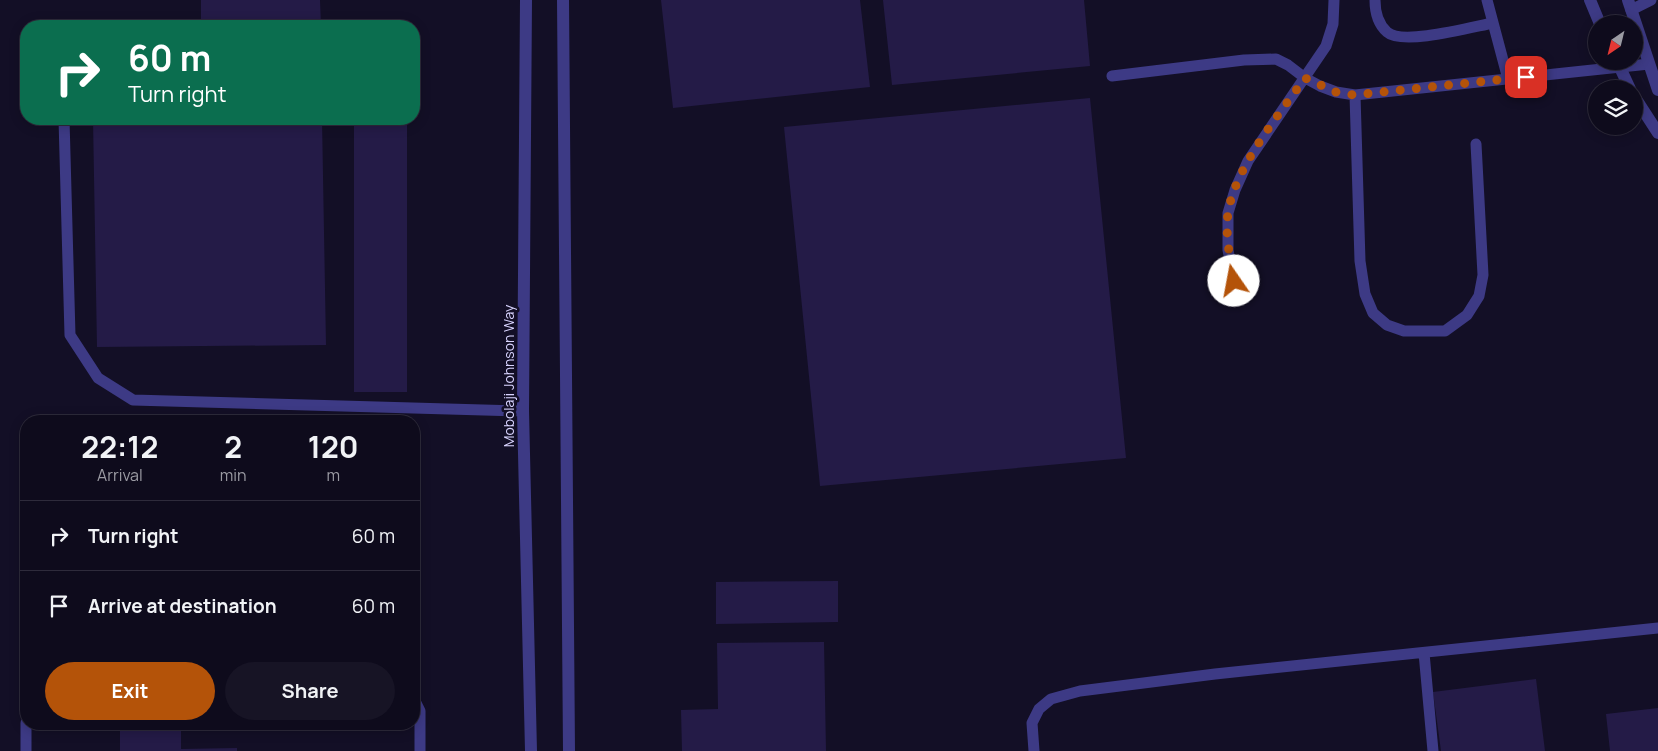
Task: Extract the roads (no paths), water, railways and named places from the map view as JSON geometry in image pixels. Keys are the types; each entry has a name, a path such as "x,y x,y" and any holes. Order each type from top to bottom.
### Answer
{"street":[{"name":"Mobolaji Johnson Way","path":"526,0 523,411 531,751"},
{"path":"563,0 569,751"},
{"path":"1590,0 1596,15"},
{"path":"1629,5 1658,90"},
{"path":"1643,110 1658,133"}],"lane":[{"path":"1234,281 1228,250 1228,213 1235,190 1248,161 1326,46 1333,24 1334,0"},
{"path":"1375,0 1375,9 1380,23 1387,32 1396,37 1415,38 1493,24"},
{"path":"1487,0 1508,79"},
{"path":"1629,5 1651,0"},
{"path":"1112,76 1276,59 1288,65 1305,78 1336,92 1354,95 1508,79 1588,67"},
{"path":"1643,64 1649,64"},
{"path":"1354,95 1360,261 1365,294 1374,313 1387,325 1404,331 1445,331 1467,315 1479,296 1483,275 1476,144"},
{"path":"64,125 70,336 98,378 133,400 523,411"},
{"path":"1034,751 1032,723 1039,709 1051,699 1080,692 1215,674 1658,628"},
{"path":"1424,653 1433,751"},
{"path":"420,711 420,751"},
{"path":"26,730 26,751"}]}
